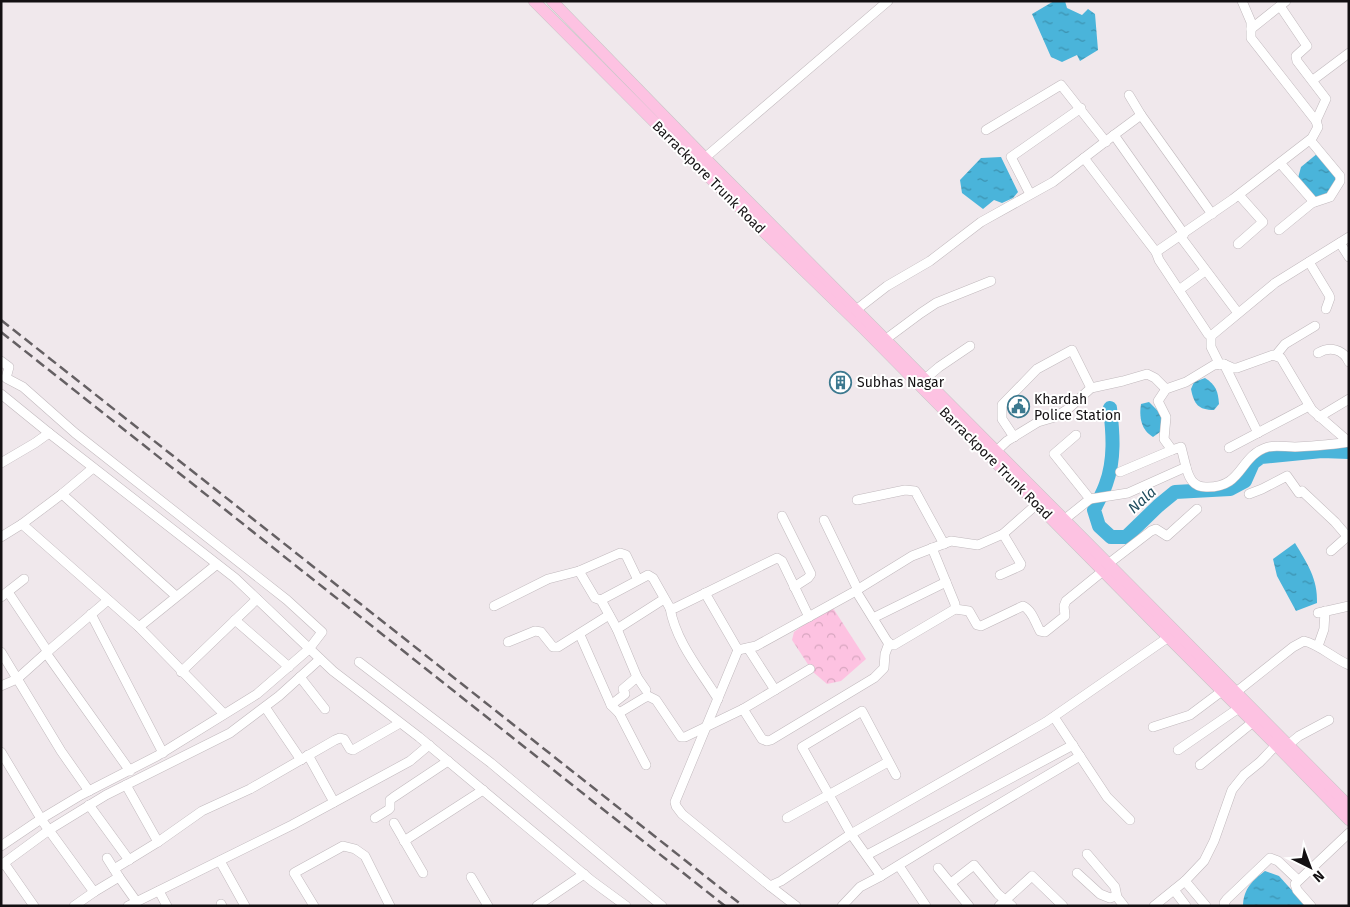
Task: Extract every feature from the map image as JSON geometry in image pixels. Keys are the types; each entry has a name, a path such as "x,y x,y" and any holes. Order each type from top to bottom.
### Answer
{"main road":[{"name":"Barrackpore Trunk Road","path":"534,1 886,339 925,379 1037,504 1106,568 1172,635 1235,693 1282,743 1349,820"},
{"name":"Barrackpore Trunk Road","path":"552,1 701,161 993,454 1065,520 1106,568"},
{"name":"Barrackpore Trunk Road","path":"1172,635 1222,691 1253,722 1282,743 1349,806"}],"street":[{"path":"701,161 888,1"},
{"path":"1156,252 1239,195 1310,140 1318,127 1316,121 1251,38 1251,22 1242,1"},
{"path":"1251,29 1283,4 1307,46 1296,56 1297,61 1326,99 1316,121"},
{"path":"1313,80 1349,53"},
{"path":"986,130 1061,85 1106,142"},
{"path":"1129,95 1141,115 1212,214"},
{"path":"1030,194 1011,157 1081,108"},
{"path":"856,310 887,286 930,261 981,222 1053,182 1141,115"},
{"path":"1114,136 1206,271 1238,313"},
{"path":"1279,230 1314,202 1332,196 1341,179 1310,140"},
{"path":"1084,158 1156,252 1179,290 1211,336"},
{"path":"1280,163 1314,202"},
{"path":"1238,244 1263,222 1239,195"},
{"path":"1258,434 1222,364 1210,345 1211,336 1275,283 1349,237"},
{"path":"1340,243 1349,257"},
{"path":"1309,262 1329,295 1330,298 1326,309"},
{"path":"1179,290 1206,271"},
{"path":"886,339 936,303 991,281"},
{"path":"1172,450 1164,439 1166,417 1158,401 1166,389 1186,382 1214,365 1222,364 1237,368 1276,355 1285,344 1315,326"},
{"path":"925,379 970,346"},
{"path":"1318,353 1329,349 1342,352 1349,362"},
{"path":"1014,437 1002,419 1002,405 1037,369 1072,350 1090,388"},
{"path":"1276,355 1281,358 1289,370 1309,406 1349,442"},
{"path":"1,361 9,367 6,378 23,386 75,433 287,600 322,632 309,650 257,694 163,753 89,791 45,825 3,864 34,906"},
{"path":"993,454 1014,437 1038,422 1055,417 1068,410 1090,388 1147,374 1155,378 1166,389"},
{"path":"1,394 48,434 235,578 333,671 429,745 621,905"},
{"path":"1319,417 1349,398"},
{"path":"1229,448 1309,406"},
{"path":"1,463 48,434"},
{"path":"1076,434 1054,454 1095,498"},
{"path":"1120,472 1180,447 1189,478 1194,484 1200,487 1217,487 1227,484 1246,462 1260,450 1271,446 1328,445 1349,442"},
{"path":"1065,520 1095,498 1128,493 1186,467"},
{"path":"2,535 22,524 93,468"},
{"path":"1249,494 1287,476 1299,493 1302,491 1348,535 1331,551"},
{"path":"857,500 899,491 915,491 944,544"},
{"path":"62,494 176,596"},
{"path":"743,649 756,646 857,591 912,556 951,541 978,545 1003,534 1037,504"},
{"path":"824,520 857,591 889,643 894,646 955,609 969,611 977,625 980,626 1023,606 1026,607 1043,633 1065,616 1064,606 1066,601 1151,531 1156,529 1167,536 1196,509"},
{"path":"782,516 811,574 794,587"},
{"path":"22,524 139,627 224,714"},
{"path":"1000,575 1021,564 1003,534"},
{"path":"932,548 955,604 955,609"},
{"path":"494,606 548,579 579,571 620,553 624,553 638,580"},
{"path":"670,608 675,608 777,558 782,561 809,617"},
{"path":"139,627 216,565"},
{"path":"579,571 596,598 601,600 617,629 637,677 646,690"},
{"path":"601,600 648,575 653,578 670,608 672,620 680,640 718,699"},
{"path":"24,579 4,594 130,771"},
{"path":"873,618 946,582"},
{"path":"705,593 743,649 775,690"},
{"path":"181,672 257,599"},
{"path":"617,629 664,599"},
{"path":"1,686 16,679 108,600"},
{"path":"1318,646 1324,629 1322,612 1349,606"},
{"path":"91,614 163,753"},
{"path":"508,642 535,631 541,632 553,647 558,647 580,635 609,615"},
{"path":"235,620 289,667"},
{"path":"580,635 611,705 619,713 646,765"},
{"path":"770,886 781,881 851,834 1054,716 1172,635"},
{"path":"1235,693 1293,647 1304,641 1318,646 1349,665"},
{"path":"744,709 762,739 771,740 874,678 884,668 885,654 889,643"},
{"path":"743,649 718,699 676,798 676,806 682,814 796,906"},
{"path":"1,652 60,751 89,791"},
{"path":"2,844 89,805 230,733 265,707 320,659"},
{"path":"359,662 491,763 662,906"},
{"path":"619,713 648,696 656,700 681,737 685,737 744,709 810,668"},
{"path":"300,677 325,709"},
{"path":"611,705 625,694 623,689 637,677"},
{"path":"1153,727 1190,715 1222,691"},
{"path":"265,707 304,758 334,802"},
{"path":"1178,750 1239,708"},
{"path":"881,876 851,834 802,747 862,711 896,775"},
{"path":"1054,716 1107,797 1130,820"},
{"path":"1154,906 1185,881 1204,861 1214,841 1232,790 1244,774 1282,743 1329,720"},
{"path":"1200,765 1253,722"},
{"path":"74,906 94,892 128,860 158,842 202,811 250,789 340,738 344,739 350,749 353,750 400,723"},
{"path":"868,856 1073,744"},
{"path":"107,858 132,903 292,825 410,761 429,745"},
{"path":"1,752 45,825 94,892"},
{"path":"842,906 860,887 899,866 1080,756"},
{"path":"375,818 390,808 390,800 448,761"},
{"path":"787,818 888,762"},
{"path":"126,785 158,842"},
{"path":"404,841 483,790"},
{"path":"89,805 128,860"},
{"path":"394,823 424,873"},
{"path":"1311,906 1297,890 1295,884 1349,833"},
{"path":"314,906 294,873 343,846 355,849 365,856 390,906"},
{"path":"1087,854 1115,887 1116,896 1124,906"},
{"path":"1225,906 1224,903 1270,858 1278,860 1298,880"},
{"path":"220,861 244,906"},
{"path":"951,883 974,865 979,874 1005,904 1032,876 1062,906"},
{"path":"899,866 926,906"},
{"path":"938,868 969,906"},
{"path":"1077,873 1100,894 1110,898 1116,896"},
{"path":"537,906 584,874"},
{"path":"471,877 488,906"},
{"path":"1185,881 1206,906"},
{"path":"1174,890 1186,906"},
{"path":"159,891 167,906"}],"green space":[{"path":"831,605 866,659 841,681 827,684 813,672 792,640 794,632"}],"water":[{"path":"1054,1 1065,1 1067,8 1082,15 1088,9 1095,14 1098,50 1080,61 1077,55 1062,62 1051,57 1032,14"},
{"path":"1318,153 1338,180 1330,194 1315,198 1298,178 1301,167"},
{"path":"1001,157 1018,192 1013,198 1002,203 994,200 983,209 962,193 960,180 981,158"},
{"path":"1205,378 1212,383 1217,392 1219,404 1214,410 1200,407 1195,402 1192,394 1191,389 1194,382"},
{"path":"1149,402 1165,422 1160,432 1153,437 1143,427 1140,414 1141,404"},
{"path":"1295,543 1314,579 1317,594 1317,603 1296,611 1277,576 1273,559"},
{"path":"1265,871 1279,876 1306,906 1243,906 1247,890 1256,878"}],"waterway":[{"name":"Nala","path":"1110,408 1111,466 1105,487 1094,510 1099,526 1111,537 1126,537 1175,492 1230,489 1245,481 1253,463 1261,457 1322,451 1349,452"}],"railway":[{"path":"1,320 743,906"},
{"path":"1,332 725,906"}],"place":[{"name":"Subhas Nagar","path":"841,382"},
{"name":"Khardah Police Station","path":"1018,407"}]}
